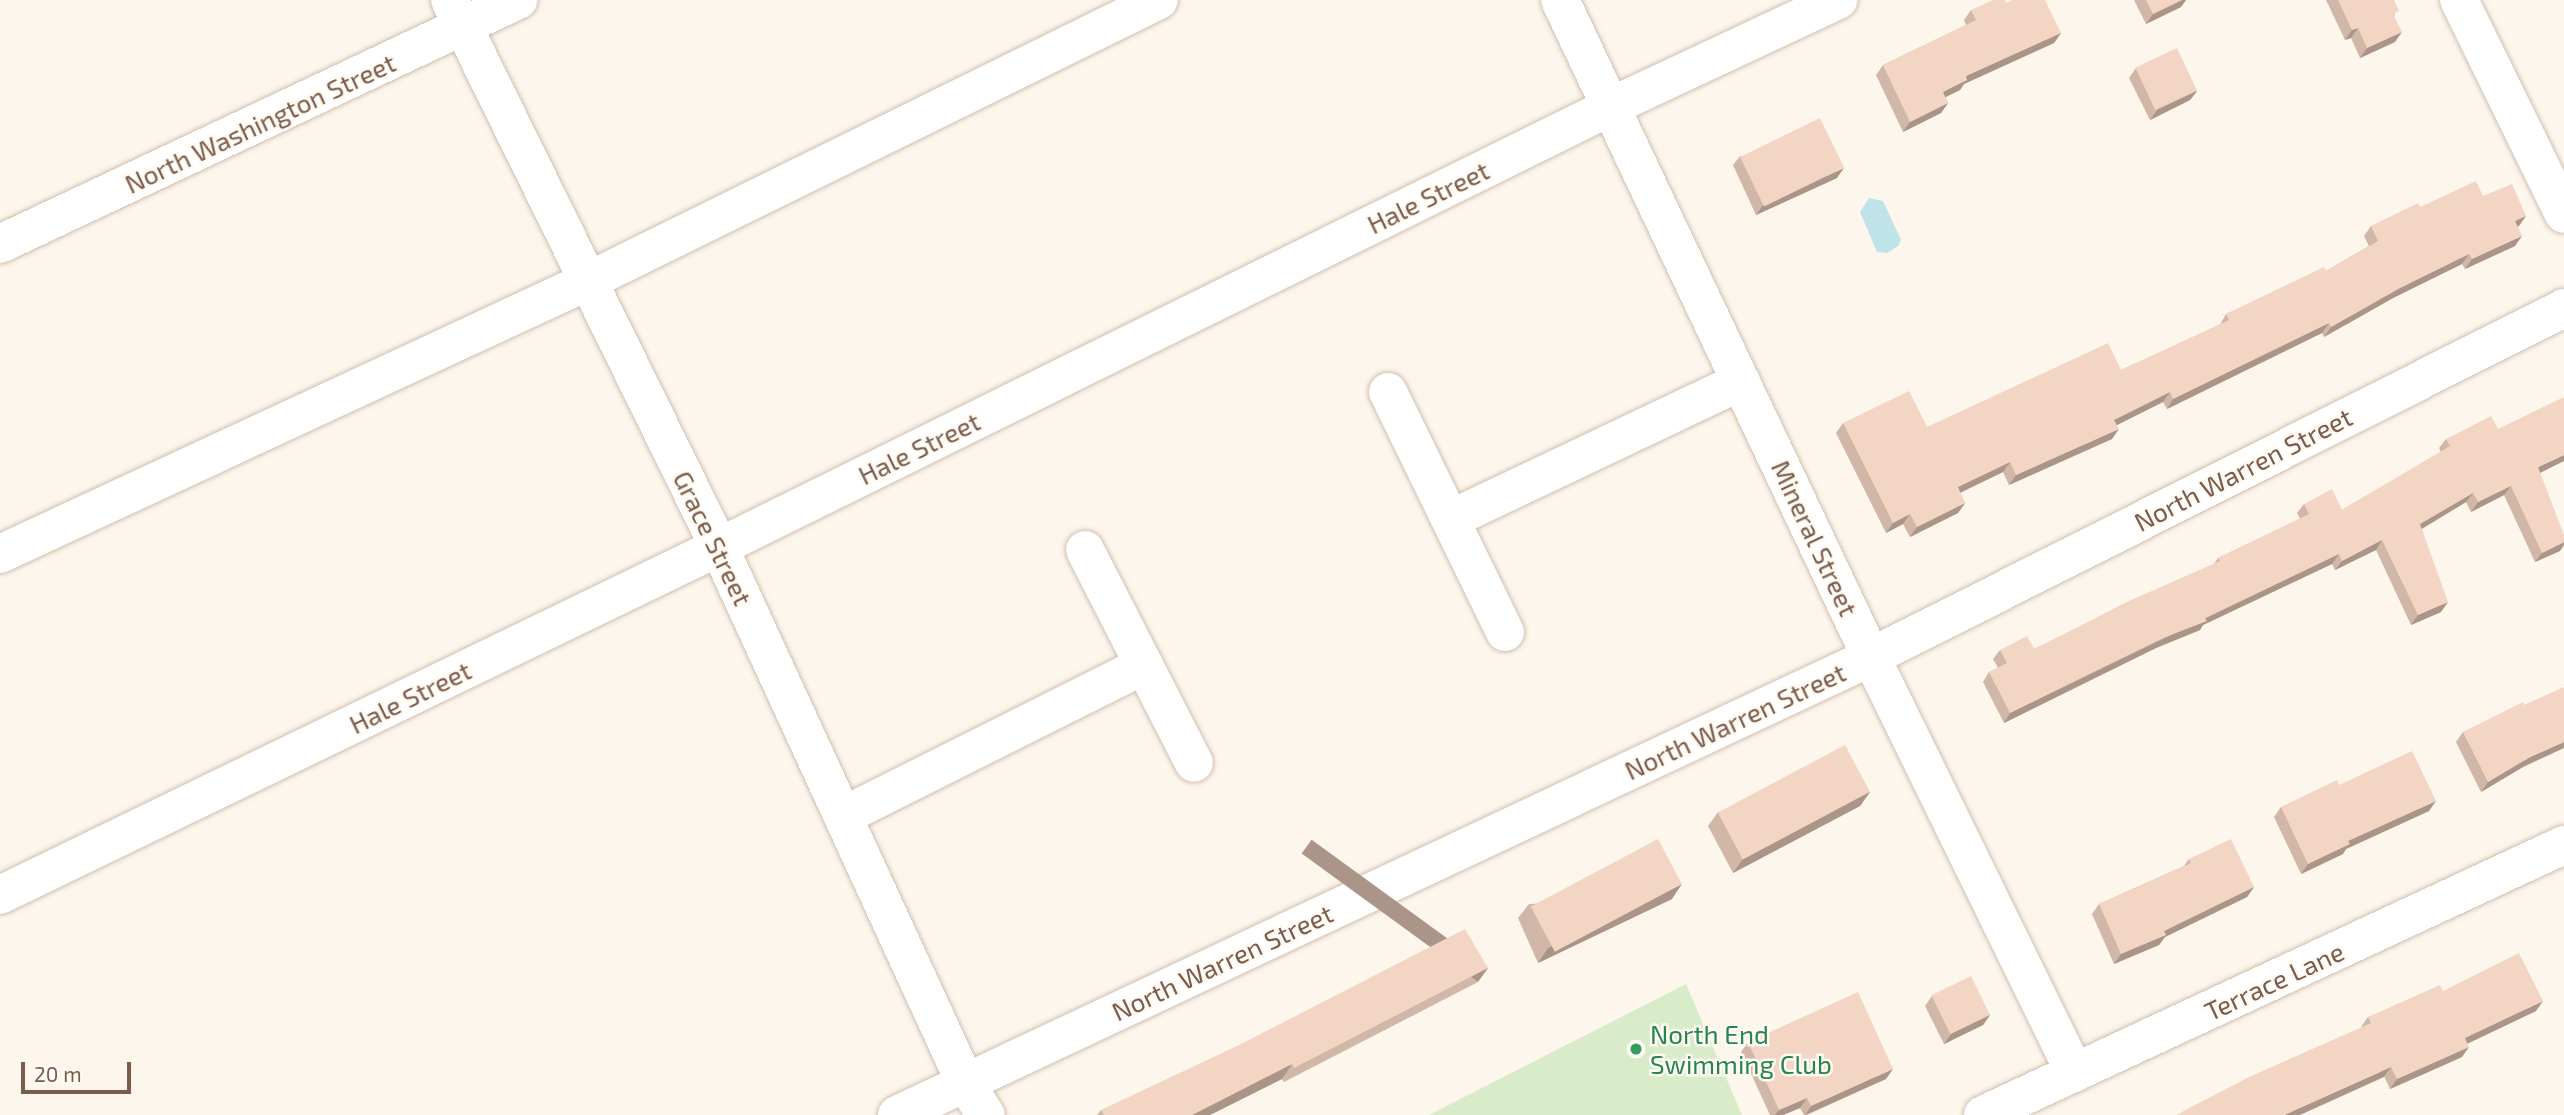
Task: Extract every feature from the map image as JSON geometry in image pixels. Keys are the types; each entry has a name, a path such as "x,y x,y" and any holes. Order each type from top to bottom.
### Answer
{"street":[{"name":"North Washington Street","path":"0,244 456,14 518,0"},
{"path":"0,554 588,281 1159,0"},
{"name":"Mineral Street","path":"1560,0 1871,657 2075,1073"},
{"name":"Hale Street","path":"0,895 719,547 1612,107 1838,0"},
{"path":"2459,0 2564,214"},
{"name":"Grace Street","path":"456,14 719,547 965,1082 986,1115"},
{"name":"North Warren Street","path":"897,1115 1871,657 2564,307"},
{"path":"1451,519 1741,381"},
{"path":"1388,392 1505,632"},
{"path":"1086,550 1194,763"},
{"path":"843,816 1144,665"},
{"name":"Terrace Lane","path":"1983,1115 2564,845"}],"green space":[{"name":"North End Swimming Club","path":"1686,984 1742,1115 1429,1115"}],"water":[{"path":"1869,198 1883,201 1901,240 1898,246 1887,253 1877,252 1860,212"}],"building":[{"path":"1993,0 2005,0 2006,3 2012,0 2045,0 2061,33 1966,76 1967,80 1943,92 1948,103 1910,122 1883,65 1976,20 1971,10"},
{"path":"2146,0 2182,0 2153,14"},
{"path":"2338,0 2394,0 2399,11 2393,14 2402,32 2367,48 2358,28 2352,30"},
{"path":"2177,48 2197,91 2155,110 2135,67"},
{"path":"1820,118 1844,167 1764,206 1740,157"},
{"path":"2476,181 2483,196 2512,184 2526,216 2515,221 2522,236 2472,259 2469,254 2400,288 2331,327 2329,323 2173,399 2170,392 2114,420 2119,429 2016,475 2010,462 1958,487 1965,503 1917,527 1910,514 1893,523 1843,423 1909,391 1927,427 2108,343 2121,370 2229,320 2226,314 2324,267 2326,271 2378,241 2371,226 2418,203 2420,207"},
{"path":"2564,397 2564,455 2538,467 2564,535 2564,542 2542,553 2511,486 2478,502 2473,493 2420,524 2448,602 2418,615 2382,540 2342,561 2339,554 2205,618 2207,621 2163,638 2010,713 1989,672 2007,663 2000,650 2027,636 2034,649 2129,601 2220,561 2218,558 2309,514 2304,504 2332,489 2342,510 2450,446 2446,439 2491,416 2498,429"},
{"path":"2564,687 2564,742 2530,757 2488,782 2463,732 2523,702 2524,705"},
{"path":"1845,745 1870,792 1743,859 1718,813"},
{"path":"2412,751 2436,801 2348,841 2350,844 2308,864 2281,807 2337,780 2339,785"},
{"path":"1658,839 1682,884 1555,952 1531,907"},
{"path":"2231,839 2254,887 2164,931 2166,935 2121,954 2099,904 2191,863 2189,859"},
{"path":"1465,929 1488,968 1294,1068 1292,1064 1192,1115 1104,1115 1101,1110 1239,1045"},
{"path":"2519,953 2543,1001 2465,1038 2469,1047 2397,1079 2391,1067 2284,1115 2176,1115 2249,1077 2371,1023 2368,1017 2440,985 2443,991"},
{"path":"1971,976 1990,1015 1950,1034 1931,995"},
{"path":"1858,992 1893,1069 1811,1106 1807,1098 1779,1110 1748,1042"}],"place":[{"name":"North End Swimming Club","path":"1636,1049"}]}
